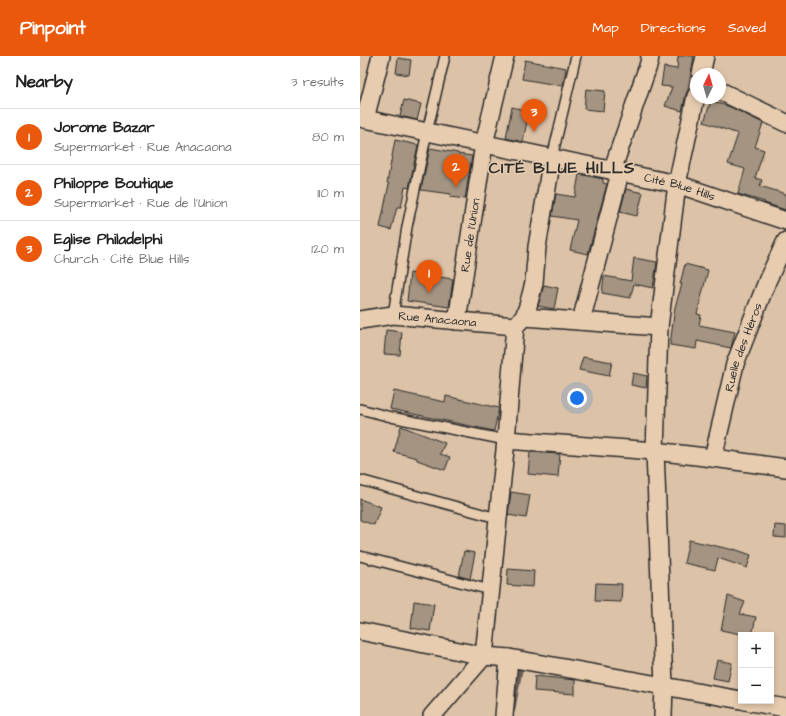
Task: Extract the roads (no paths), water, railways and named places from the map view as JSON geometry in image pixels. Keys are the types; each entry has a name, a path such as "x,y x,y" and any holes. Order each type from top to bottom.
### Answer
{"street":[{"path":"363,118 381,56"},
{"name":"Rue de l'Union","path":"457,321 484,144 505,56"},
{"path":"581,321 616,172 650,56"},
{"path":"702,68 705,56"},
{"path":"726,94 786,123"},
{"path":"663,716 664,686 655,451 659,327 676,184 694,104"},
{"name":"Cité Blue Hills","path":"363,118 676,184 786,221"},
{"path":"432,716 484,656 497,518 520,322 528,306 534,283 538,246 552,158"},
{"name":"Ruelle des Héros","path":"713,458 735,364 768,279 786,241"},
{"name":"Rue Anacaona","path":"360,320 394,314 457,321 581,321 659,327"},
{"path":"506,440 655,451 786,468"},
{"path":"360,631 484,656 509,658 738,699"},
{"path":"504,716 509,658"},
{"path":"763,704 786,708"}],"lane":[{"path":"394,314 407,227 445,56"},
{"path":"552,158 576,56"},
{"path":"360,409 391,417 506,440"},
{"path":"360,480 497,518"},
{"path":"360,556 490,590"}],"waterway":[{"path":"513,710 521,666"}],"place":[{"name":"Eglise Philadelphi","path":"534,132"},
{"name":"Philoppe Boutique","path":"456,187"},
{"name":"Jorome Bazar","path":"429,293"}],"district":[{"name":"CITÉ BLUE HILLS","path":"562,167"}]}
